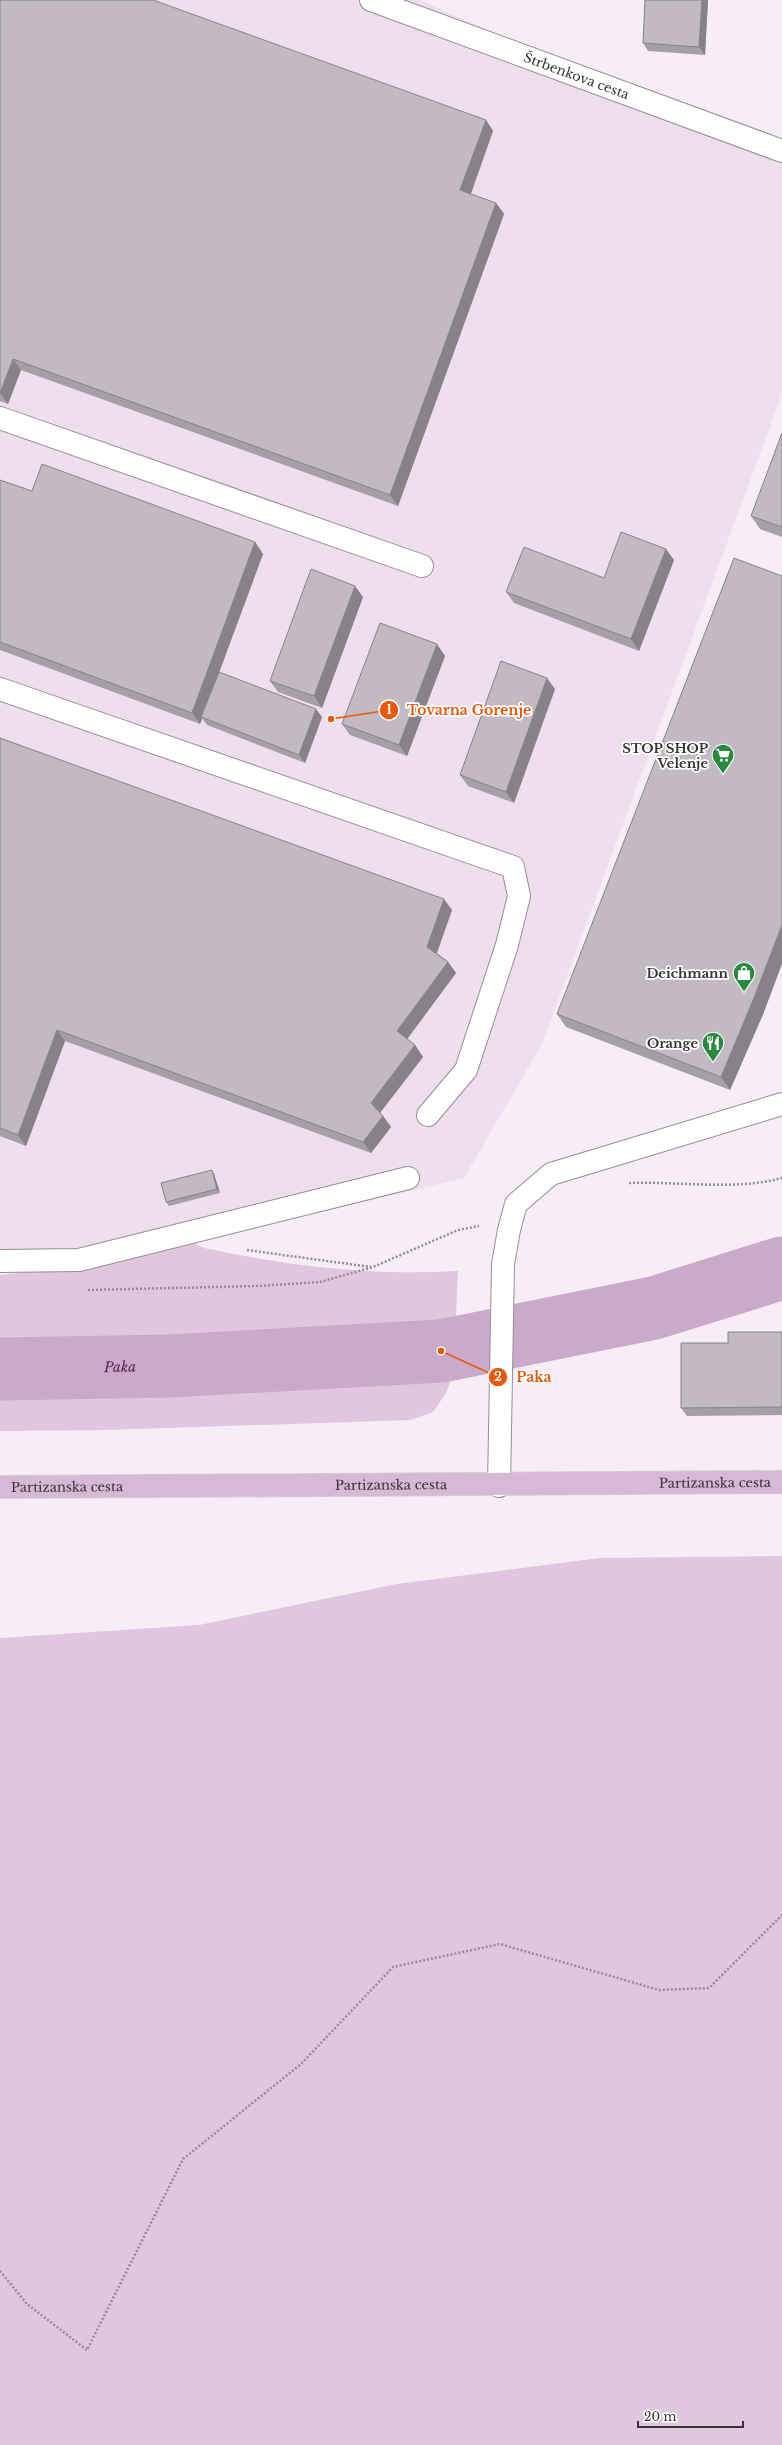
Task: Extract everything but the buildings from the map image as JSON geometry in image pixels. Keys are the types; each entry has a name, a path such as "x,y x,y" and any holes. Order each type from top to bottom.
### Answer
{"main road":[{"name":"Partizanska cesta","path":"0,1487 499,1486 782,1482"}],"street":[{"name":"Štrbenkova cesta","path":"371,0 782,151"},
{"path":"0,418 422,566"},
{"path":"0,689 513,867 519,896 506,945 466,1070 428,1115"},
{"path":"499,1486 503,1264 508,1230 516,1204 551,1174 782,1104"},
{"path":"0,1261 79,1260 408,1178"}],"path":[{"path":"625,1183 656,1182 732,1185 768,1182 782,1178"},
{"path":"87,1290 257,1286 320,1282 373,1267 458,1230 483,1226"},
{"path":"241,1249 373,1267"},
{"path":"0,2271 27,2304 87,2350 183,2159 301,2064 394,1967 500,1944 659,1990 709,1988 782,1915"}],"shaded area":[{"path":"0,0 420,0 782,162 782,394 542,1044 464,1178 335,1209 190,1241 0,1258"},
{"path":"190,1241 204,1248 299,1265 362,1271 458,1271 455,1337 334,1347 0,1358 0,1275 58,1269"},
{"path":"457,1363 446,1393 433,1412 411,1420 106,1430 0,1431 0,1384 233,1382 422,1369"},
{"path":"782,1556 782,2445 0,2445 0,1638 199,1625 397,1584 600,1558"}],"waterway":[{"name":"Paka","path":"0,1369 171,1366 441,1351 654,1308 782,1268"}],"place":[{"name":"Tovarna Gorenje","path":"331,719"},
{"name":"STOP SHOP Velenje","path":"723,774"},
{"name":"Deichmann","path":"744,992"},
{"name":"Orange","path":"713,1062"},
{"name":"Paka","path":"441,1351"}]}
